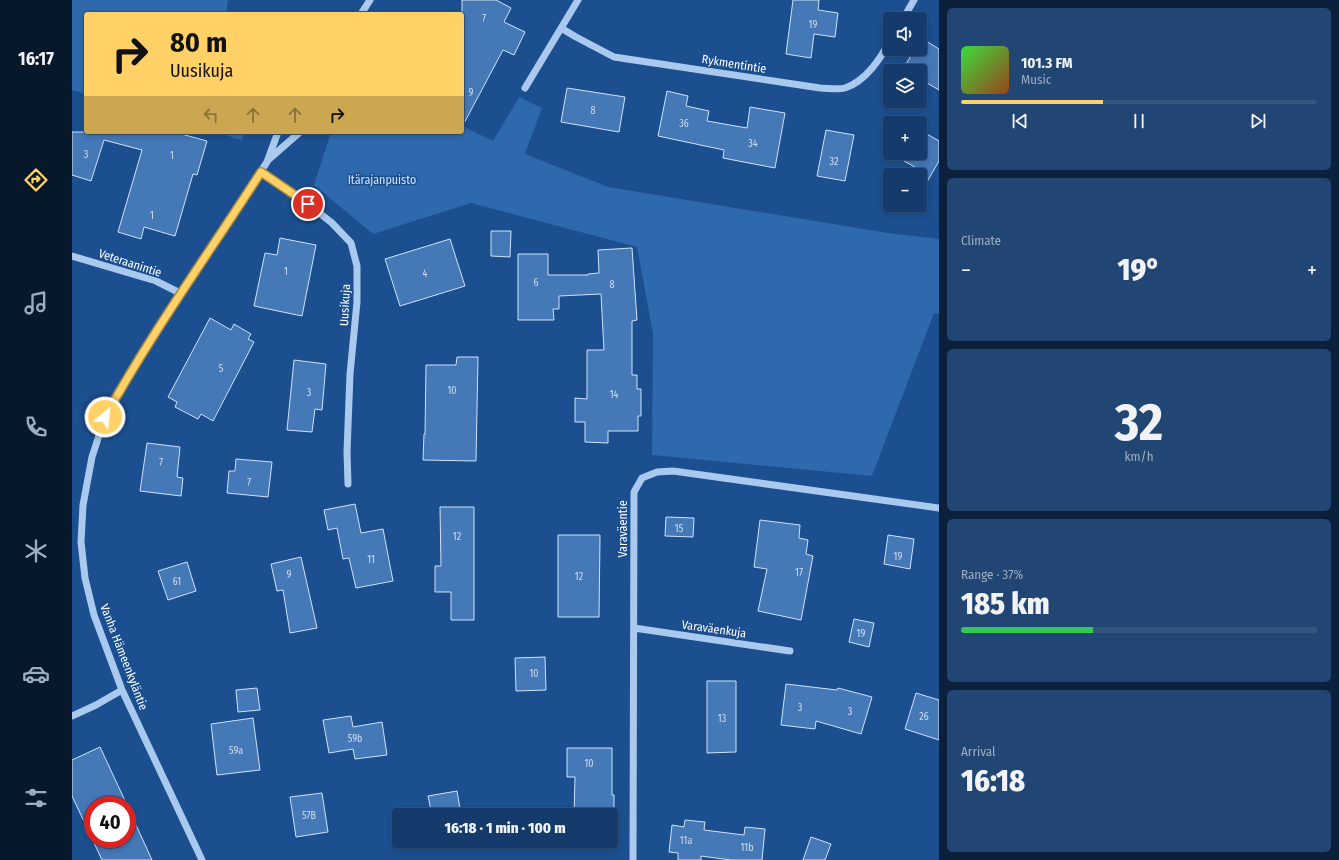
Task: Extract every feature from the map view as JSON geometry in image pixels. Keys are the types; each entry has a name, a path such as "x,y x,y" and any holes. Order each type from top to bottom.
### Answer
{"street":[{"path":"362,12 370,0"},
{"path":"525,88 578,0"},
{"path":"907,12 914,0"},
{"name":"Rykmentintie","path":"561,28 614,57 820,88 844,88 859,81 869,71 883,51"},
{"name":"Vanha Hämeenkyläntie","path":"202,860 122,690 94,615 85,578 81,542 83,505 92,457 105,417 124,383 180,293 261,172 267,162 277,134"},
{"name":"Vanha Hämeenkyläntie","path":"267,162 298,134"},
{"name":"Uusikuja","path":"261,172 308,204 332,223 351,243 357,266 357,295 350,374 347,444 348,484"},
{"name":"Veteraanintie","path":"72,256 156,281 180,293"},
{"name":"Varaväentie","path":"633,860 634,492 642,478 657,472 673,471 939,508"},
{"name":"Varaväenkuja","path":"634,628 790,651"},
{"path":"72,716 96,705 122,690"}],"green space":[{"path":"72,0 228,0 226,12 84,12 84,93 72,90"},
{"name":"Itärajanpuisto","path":"519,97 542,108 525,154 608,187 888,233 939,239 939,314 934,313 872,476 652,455 653,334 637,247 471,203 373,234 314,185 330,134 464,134 464,127 493,141"},
{"path":"222,134 245,134 241,140"}],"building":[{"path":"462,0 496,0 511,8 504,22 525,32 514,55 503,50 464,123 464,12 462,12"},
{"path":"793,0 819,0 818,10 838,13 835,37 814,34 811,58 786,54"},
{"path":"927,42 939,49 939,90 927,83 927,64 906,64 911,56 927,56"},
{"path":"567,88 625,97 619,132 561,122"},
{"path":"667,91 688,96 686,106 709,111 707,121 747,128 750,107 785,113 775,168 723,158 724,150 658,136"},
{"path":"826,130 854,135 845,181 817,176"},
{"path":"72,132 84,132 84,134 181,134 207,141 197,175 193,174 175,236 144,227 141,239 118,232 142,150 104,140 91,181 72,175"},
{"path":"927,134 939,141 939,161 927,182 927,168 916,168 902,160 927,160"},
{"path":"491,231 511,231 510,257 491,256"},
{"path":"280,238 316,245 302,316 254,306 265,253 277,255"},
{"path":"450,239 465,286 400,306 385,259"},
{"path":"632,248 637,320 632,321 632,375 637,375 637,389 641,389 641,416 638,416 638,431 608,431 608,443 585,442 585,422 575,422 575,398 587,399 587,350 604,350 601,294 559,296 559,309 553,309 554,320 518,320 518,254 548,254 548,275 588,275 599,273 598,250"},
{"path":"210,318 231,330 234,324 251,334 248,339 254,342 213,421 201,414 198,419 175,407 177,402 168,397"},
{"path":"457,357 478,357 476,461 423,460 426,365 456,365"},
{"path":"294,360 326,364 322,410 315,409 312,432 287,430"},
{"path":"147,443 180,447 177,477 183,478 181,496 140,491"},
{"path":"236,459 272,462 268,497 227,493 229,471 235,471"},
{"path":"355,504 361,533 383,529 393,581 356,588 349,558 343,559 337,528 328,530 324,510"},
{"path":"440,507 474,507 474,620 451,620 451,592 435,592 435,566 441,566"},
{"path":"666,517 694,518 693,537 665,536"},
{"path":"760,520 800,525 799,538 808,540 806,554 813,556 801,620 758,611 767,569 754,567"},
{"path":"558,535 600,535 599,617 558,617"},
{"path":"888,535 914,539 910,569 884,564"},
{"path":"301,557 317,628 290,633 283,590 277,591 271,564"},
{"path":"187,562 196,591 168,600 158,571"},
{"path":"854,619 874,623 869,647 849,642"},
{"path":"545,657 546,690 516,691 515,658"},
{"path":"707,681 736,681 736,752 707,753"},
{"path":"786,684 837,690 838,688 872,697 861,734 816,721 815,729 781,725"},
{"path":"257,688 260,710 238,712 236,690"},
{"path":"916,693 939,700 939,740 905,729"},
{"path":"351,716 353,727 382,722 387,755 355,759 353,749 329,753 323,720"},
{"path":"253,718 260,770 217,775 211,724"},
{"path":"100,747 123,796 84,796 84,822 72,796 72,760"},
{"path":"567,748 612,748 612,795 614,795 614,808 574,808 575,777 567,777"},
{"path":"457,791 460,808 431,808 428,796"},
{"path":"322,793 328,832 296,837 290,797"},
{"path":"685,820 705,822 704,830 744,835 745,827 765,829 762,860 731,860 701,856 701,860 678,860 678,853 669,852 672,825 684,827"},
{"path":"136,825 152,860 102,860 96,848 136,848"},
{"path":"811,837 831,844 825,860 803,860"}],"route":[{"path":"105,417 124,383 180,293 261,172 308,204"}]}
